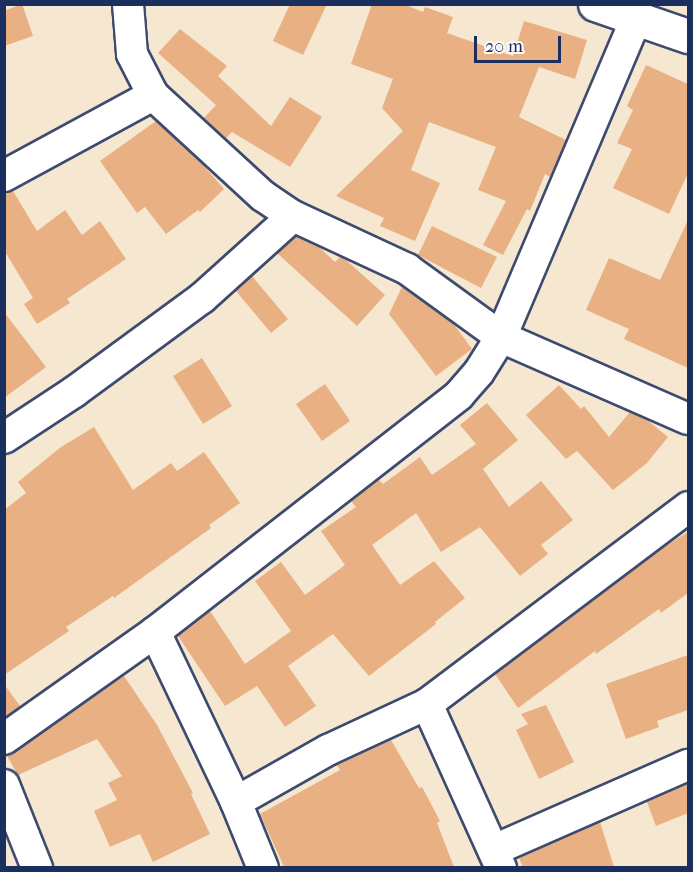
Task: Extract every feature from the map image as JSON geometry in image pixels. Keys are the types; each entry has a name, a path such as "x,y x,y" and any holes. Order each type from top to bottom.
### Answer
{"main road":[{"path":"595,4 637,16 688,36"}],"street":[{"path":"128,4 132,54 153,95 230,169 263,196 293,216 407,269 501,337 688,420"},
{"path":"4,739 155,632 459,394 478,372 501,337 637,16"},
{"path":"4,176 153,95"},
{"path":"4,438 74,392 202,298 293,216"},
{"path":"236,802 328,750 427,704 688,507"},
{"path":"155,632 236,802 263,867"},
{"path":"427,704 497,859 688,765"},
{"path":"4,785 37,867"}],"building":[{"path":"22,4 33,36 4,46 4,11"},
{"path":"290,4 327,4 303,55 273,41"},
{"path":"372,4 403,4 423,12 425,7 453,17 447,33 513,56 524,21 587,40 575,79 539,67 519,117 566,140 550,177 545,174 530,211 527,209 503,255 483,245 506,201 478,190 496,147 429,122 411,170 440,183 415,241 380,226 384,218 336,196 403,131 382,108 393,79 351,64"},
{"path":"180,29 227,66 218,76 271,126 290,97 322,117 290,167 232,132 226,138 204,118 216,105 158,53"},
{"path":"646,65 688,84 688,173 669,214 613,188 632,149 617,143 633,110 627,106"},
{"path":"156,121 203,165 224,189 200,212 198,210 166,234 145,207 137,213 100,161"},
{"path":"13,191 37,231 65,210 82,235 100,221 126,259 67,299 70,303 37,324 24,304 33,298 4,250 4,193"},
{"path":"688,220 688,368 624,339 629,329 586,310 609,258 660,280"},
{"path":"432,226 497,257 481,288 418,255"},
{"path":"296,236 320,248 335,262 340,257 346,260 385,295 357,326 277,253"},
{"path":"252,276 288,319 271,333 236,291"},
{"path":"402,287 453,323 472,349 436,376 389,314"},
{"path":"4,312 46,367 4,398"},
{"path":"202,358 232,406 203,424 173,376"},
{"path":"325,384 350,421 322,441 296,404"},
{"path":"559,385 581,409 584,406 609,437 630,412 647,420 668,437 647,463 613,490 577,451 566,459 526,415"},
{"path":"487,403 518,440 483,469 509,507 541,481 573,520 541,545 548,554 520,576 480,527 441,552 416,513 372,545 400,585 434,561 465,598 435,622 436,624 369,676 333,634 288,666 316,706 285,727 257,686 225,706 178,636 210,611 245,664 291,631 255,581 281,562 305,595 345,565 321,531 356,507 351,501 379,480 383,484 420,457 432,475 476,444 460,425"},
{"path":"94,427 133,490 171,463 177,471 204,452 240,503 209,525 211,528 114,598 113,596 66,627 69,631 4,675 4,510 26,493 18,482 61,447"},
{"path":"688,532 688,593 661,613 659,609 596,654 595,651 518,708 495,674 664,547"},
{"path":"688,655 688,710 657,721 659,727 626,739 606,684"},
{"path":"124,676 157,725 193,793 191,794 210,834 153,862 140,834 110,847 94,811 117,800 108,783 122,776 97,739 18,775 7,756"},
{"path":"4,684 20,706 4,718"},
{"path":"546,705 574,762 539,779 516,730 528,724 521,714"},
{"path":"391,740 419,788 422,787 440,821 437,823 454,867 284,867 260,814 340,770 337,765"},
{"path":"688,784 688,813 656,826 647,802"},
{"path":"600,822 614,867 523,867 519,858"}]}
